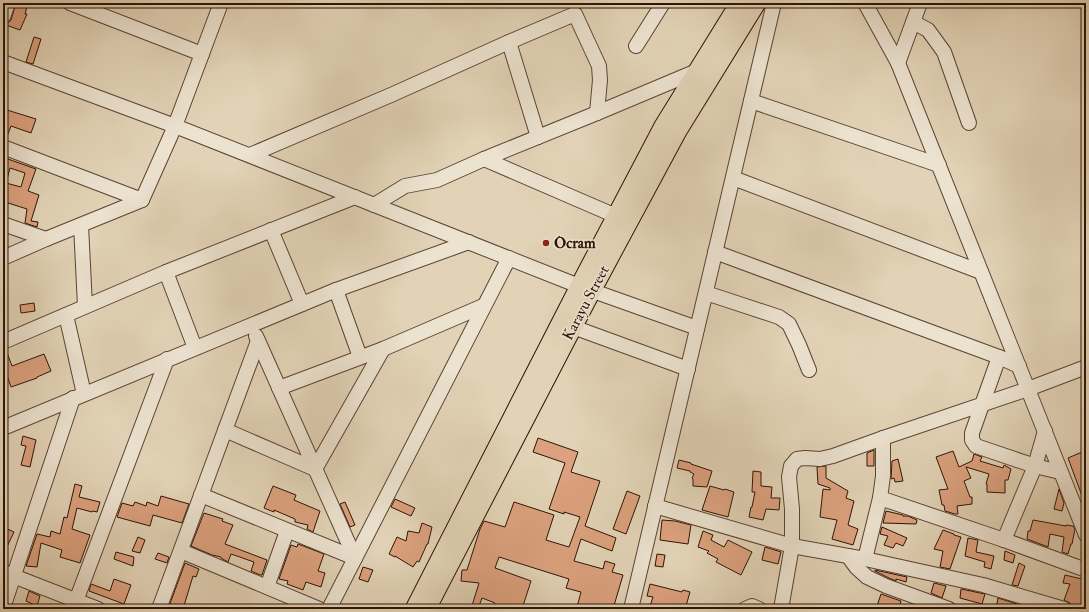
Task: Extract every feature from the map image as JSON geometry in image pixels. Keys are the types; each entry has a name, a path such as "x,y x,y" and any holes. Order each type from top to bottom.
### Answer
{"main road":[{"name":"Karayu Street","path":"427,609 573,327 585,288 616,216 663,126 739,3"},
{"name":"Karayu Street","path":"414,609 585,288 678,131 757,3"}],"street":[{"path":"3,17 8,3"},
{"path":"70,3 202,54"},
{"path":"3,258 142,200 175,126 221,3"},
{"path":"636,46 663,3"},
{"path":"631,609 774,3"},
{"path":"865,3 898,63 1086,535"},
{"path":"898,63 920,3"},
{"path":"250,155 575,14 599,66 600,80 597,113"},
{"path":"913,22 928,30 944,52 969,123"},
{"path":"509,42 538,137"},
{"path":"3,62 250,155 585,288 697,328"},
{"path":"374,205 405,186 438,180 484,159 697,71"},
{"path":"751,101 939,165"},
{"path":"3,147 142,200"},
{"path":"484,159 616,216"},
{"path":"733,178 981,272"},
{"path":"3,342 166,272 355,197"},
{"path":"3,224 46,239"},
{"path":"81,225 85,306"},
{"path":"271,230 302,304"},
{"path":"3,428 336,290 469,242"},
{"path":"715,252 999,357 1019,366"},
{"path":"329,609 508,258"},
{"path":"166,272 195,348"},
{"path":"336,290 360,357"},
{"path":"706,293 779,317 789,324 809,370"},
{"path":"279,388 383,349 483,306"},
{"path":"3,608 8,574 79,396 66,315"},
{"path":"250,325 355,558"},
{"path":"573,327 688,369"},
{"path":"159,609 258,341"},
{"path":"315,469 383,349"},
{"path":"999,357 972,433 972,440 976,446 1035,466 1060,472"},
{"path":"74,605 168,359"},
{"path":"781,609 792,546 792,510 789,477 791,466 797,459 820,459 1028,389 1086,367"},
{"path":"225,430 315,469"},
{"path":"1004,540 1035,466 1045,431"},
{"path":"865,559 880,498 883,476 883,438"},
{"path":"201,495 355,558"},
{"path":"880,498 1004,540 1086,570"},
{"path":"655,506 792,546 865,559 983,585 1064,609"},
{"path":"267,587 287,531"},
{"path":"180,551 319,609"},
{"path":"848,556 856,568 867,577 914,603 950,609"},
{"path":"8,574 74,605 98,609"},
{"path":"745,609 752,606 759,609"}],"building":[{"path":"16,3 28,3 25,14 27,14 20,30 6,25 11,20"},
{"path":"34,37 41,39 33,64 26,62"},
{"path":"7,110 36,119 31,133 11,126 6,139 3,139 3,121"},
{"path":"5,158 36,169 28,191 39,195 31,221 38,222 37,227 25,223 27,209 5,202 6,198 3,198 3,165","holes":["10,168 25,173 21,187 6,183"]},
{"path":"34,303 35,311 21,313 20,305"},
{"path":"3,350 6,350 12,366 44,354 51,371 37,378 11,387 3,364"},
{"path":"23,436 36,440 30,467 21,465 26,446 21,445"},
{"path":"538,438 578,452 571,472 600,481 585,526 616,538 612,551 581,539 574,561 603,569 605,561 615,564 612,572 623,575 613,609 585,609 577,607 581,592 566,588 569,579 499,557 495,568 531,581 522,609 493,609 495,603 482,598 478,609 471,609 479,583 461,581 462,570 467,570 484,521 505,527 514,502 554,515 546,540 569,547 580,517 549,509 565,463 533,452"},
{"path":"874,450 874,466 867,466 867,453"},
{"path":"953,451 959,467 972,461 974,454 982,457 980,461 1003,468 1004,465 1011,469 1008,480 1005,480 1005,493 987,492 986,484 989,474 966,467 971,478 964,481 970,497 972,497 972,504 957,506 958,514 945,511 944,505 942,505 939,490 948,489 936,457"},
{"path":"1082,452 1086,462 1085,504 1068,458"},
{"path":"898,459 903,481 895,482 894,478 891,479 892,461"},
{"path":"679,460 712,471 707,487 693,486 692,478 694,474 690,471 677,468"},
{"path":"826,466 826,478 848,491 846,498 854,501 848,525 858,529 853,545 832,539 837,520 820,517 823,489 830,490 830,488 818,484 817,467"},
{"path":"753,471 761,472 761,486 772,487 771,498 780,498 779,510 766,509 763,520 749,517 755,492 752,492"},
{"path":"75,484 82,486 79,497 100,502 97,512 77,508 72,529 90,535 80,563 60,557 62,550 41,543 37,567 26,566 37,534 50,537 51,531 60,534 64,517 67,518"},
{"path":"273,486 296,495 294,500 320,511 313,532 307,529 308,525 295,522 295,519 274,510 274,512 264,508"},
{"path":"710,486 734,492 728,517 702,510"},
{"path":"1059,489 1064,503 1062,511 1054,509"},
{"path":"627,491 640,496 626,534 613,529"},
{"path":"161,496 189,504 182,523 153,515 150,526 117,517 122,503 133,506 135,502 146,506 147,502 158,506"},
{"path":"395,499 415,508 411,516 391,507"},
{"path":"345,502 355,525 350,527 340,504"},
{"path":"886,511 908,516 917,520 916,524 883,523"},
{"path":"204,513 223,519 222,521 233,525 225,544 267,560 262,575 251,571 254,562 231,554 228,562 221,557 212,555 191,546"},
{"path":"662,520 675,521 691,525 688,544 660,540"},
{"path":"1033,520 1073,526 1075,529 1068,554 1062,552 1064,537 1050,534 1048,547 1027,539 1028,531 1030,531"},
{"path":"422,523 432,527 428,544 419,562 417,561 413,567 389,554 397,537 406,541 408,531 419,533"},
{"path":"3,527 14,532 3,555"},
{"path":"882,527 907,538 903,546 896,543 893,548 884,545 888,536 880,534"},
{"path":"943,530 961,537 950,569 940,567 943,551 934,549"},
{"path":"703,531 713,535 711,540 724,547 728,540 752,552 741,575 716,562 718,559 707,553 709,551 698,547"},
{"path":"138,537 145,540 140,553 132,551"},
{"path":"968,538 978,540 976,552 994,556 991,569 984,567 985,562 965,556"},
{"path":"298,544 324,554 318,571 325,573 321,587 306,582 303,590 287,584 288,581 279,579 291,545 297,547"},
{"path":"765,547 781,552 778,564 762,560"},
{"path":"1005,551 1015,555 1013,563 1004,560"},
{"path":"116,552 134,557 133,566 114,559"},
{"path":"158,553 169,557 167,563 155,559"},
{"path":"657,554 665,555 663,567 655,566"},
{"path":"185,563 199,569 196,577 193,576 183,609 168,609"},
{"path":"1019,563 1025,566 1018,586 1012,585"},
{"path":"363,567 373,570 368,582 359,579"},
{"path":"875,570 907,577 906,582 896,579 896,581"},
{"path":"1065,575 1086,580 1086,608 1071,605 1064,600 1070,584 1063,583"},
{"path":"114,579 131,585 124,604 89,591 91,584 110,591"},
{"path":"934,583 946,586 942,598 931,593"},
{"path":"650,584 682,592 683,590 690,592 686,606 683,606 683,609 649,609 653,597 647,596"},
{"path":"961,589 985,594 982,604 960,598"},
{"path":"29,591 40,596 37,606 26,601"},
{"path":"881,594 901,601 899,609 876,609"},
{"path":"998,598 1017,604 1016,609 996,609"}],"place":[{"name":"Ocram","path":"546,243"}]}
